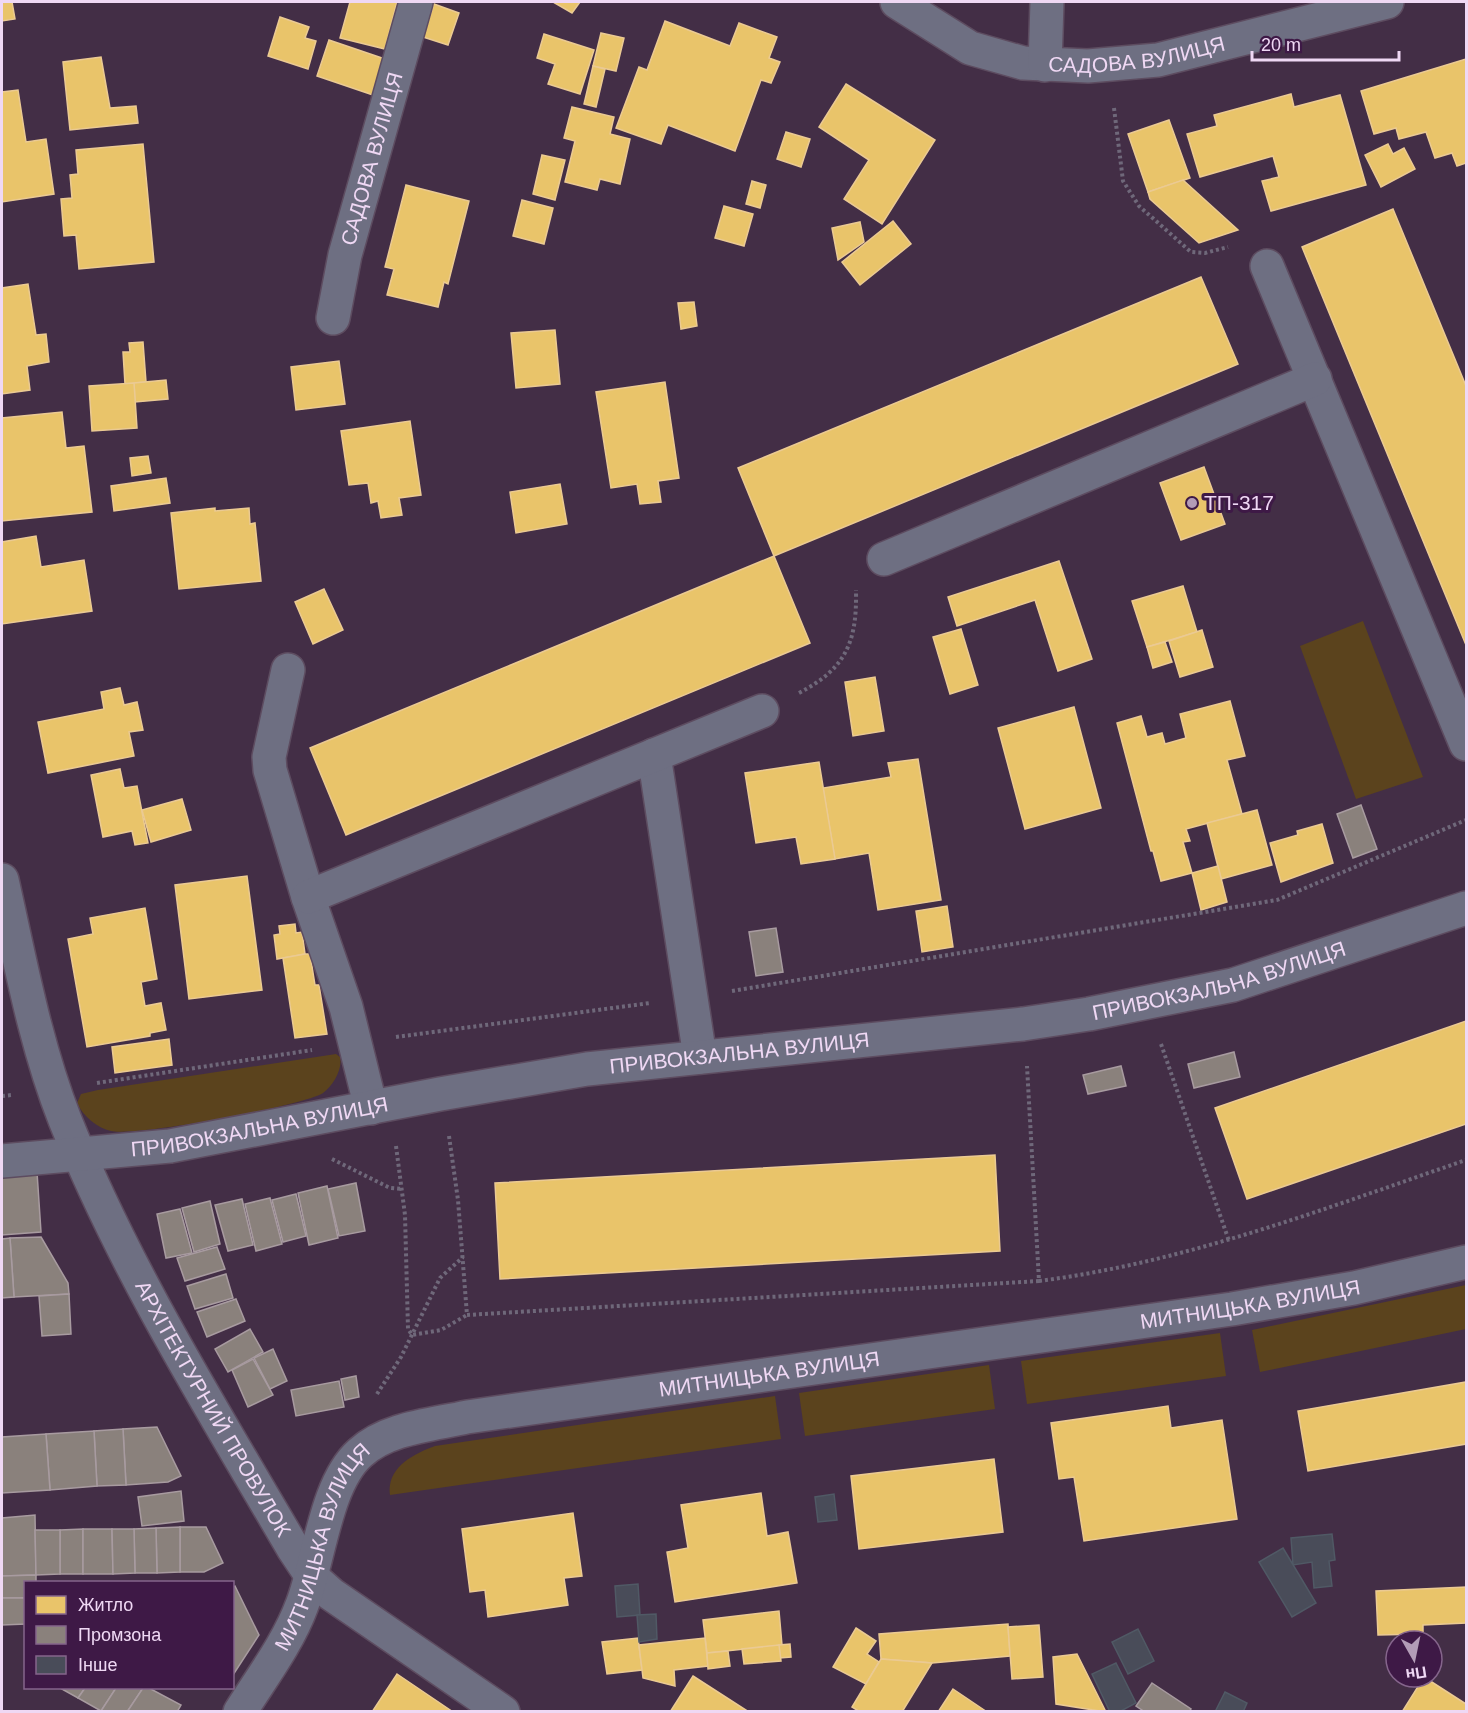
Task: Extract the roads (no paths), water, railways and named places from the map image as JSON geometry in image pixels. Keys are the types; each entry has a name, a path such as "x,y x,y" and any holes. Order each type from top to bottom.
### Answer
{"street":[{"name":"САДОВА ВУЛИЦЯ","path":"333,318 345,255 416,2"},
{"name":"САДОВА ВУЛИЦЯ","path":"897,2 970,48 1023,63 1109,66 1158,60 1387,2"},
{"path":"1045,65 1047,2"},
{"path":"1267,266 1467,744"},
{"path":"884,559 1315,379"},
{"path":"288,670 269,757 270,770 308,897 379,1107"},
{"path":"308,897 762,711"},
{"path":"654,755 700,1057"},
{"name":"АРХІТЕКТУРНИЙ ПРОВУЛОК","path":"2,880 39,1036 55,1089 92,1184 166,1327 292,1548 312,1578 350,1608 502,1712"},
{"name":"ПРИВОКЗАЛЬНА ВУЛИЦЯ","path":"2,1161 81,1156 170,1146 440,1094 587,1070 1023,1024 1147,1003 1272,974 1467,908"},
{"name":"МИТНИЦЬКА ВУЛИЦЯ","path":"240,1712 286,1639 312,1578 336,1491 358,1454 372,1443 390,1435 466,1417 1233,1309 1354,1288 1467,1262"}],"place":[{"name":"ТП-317","path":"1192,503"}]}
